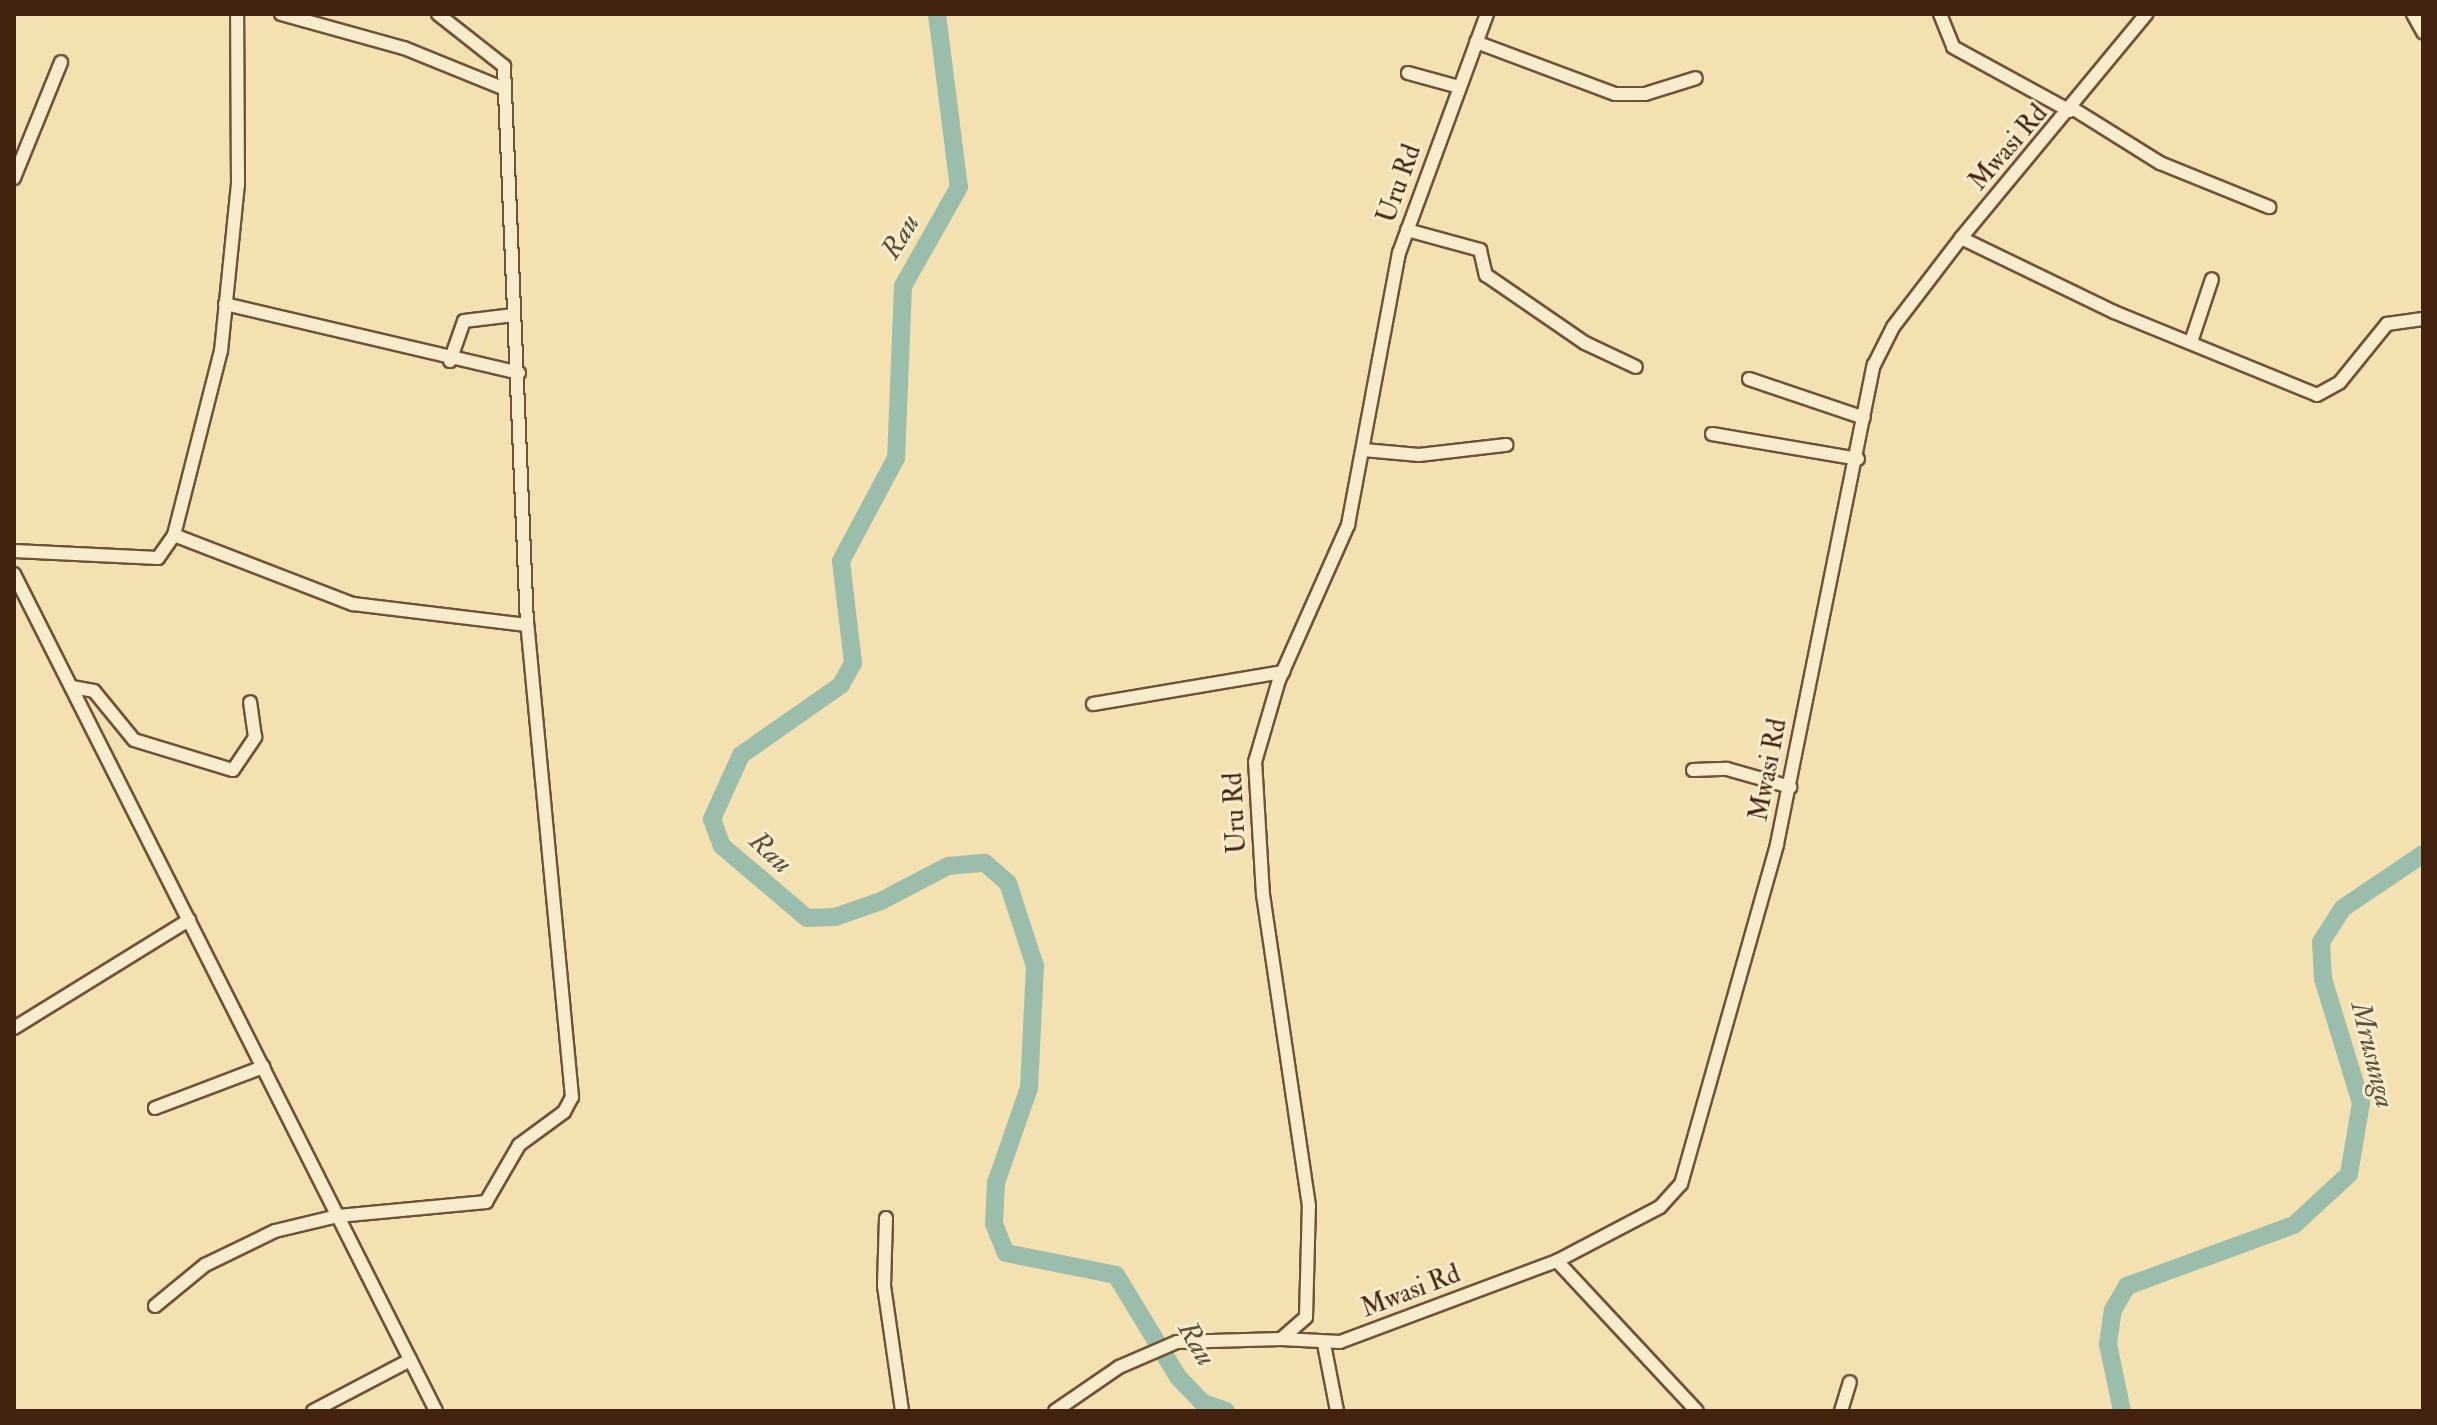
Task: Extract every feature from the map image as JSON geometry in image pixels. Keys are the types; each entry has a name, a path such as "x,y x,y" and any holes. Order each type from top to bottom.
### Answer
{"street":[{"path":"14,551 158,558 174,535 221,351 239,164 237,14"},
{"path":"281,14 404,48 505,89"},
{"path":"155,1306 246,1243 338,1216 486,1202 519,1145 569,1105 527,625 505,89 499,59 438,14"},
{"name":"Uru Rd","path":"1281,1339 1306,1317 1309,1206 1253,784 1283,672 1338,554 1364,450 1407,230 1487,14"},
{"path":"1940,14 1953,47 2071,110 2160,163 2269,207"},
{"name":"Mwasi Rd","path":"1281,1339 1324,1344 1557,1261 1660,1207 1691,1166 1790,787 1864,418 1884,342 1961,238 2071,110 2146,14"},
{"path":"2413,14 2423,32"},
{"path":"1476,42 1615,94 1645,94 1696,78"},
{"path":"14,178 61,62"},
{"path":"1408,73 1459,87"},
{"path":"1407,230 1480,250 1486,275 1577,338 1636,367"},
{"path":"1961,238 2317,395 2340,382 2387,324 2423,319"},
{"path":"2191,342 2212,279"},
{"path":"225,304 450,361 519,373"},
{"path":"450,361 464,321 514,315"},
{"path":"1749,379 1864,418"},
{"path":"1712,434 1858,459"},
{"path":"1364,450 1419,455 1506,445"},
{"path":"174,535 353,604 527,625"},
{"path":"14,574 436,1411"},
{"path":"1093,704 1283,672"},
{"path":"72,687 94,691 134,740 233,770 253,746 250,702"},
{"path":"1693,770 1727,769 1790,787"},
{"path":"16,1022 189,920"},
{"path":"155,1108 263,1067"},
{"path":"886,1218 884,1286 902,1411"},
{"path":"1557,1261 1697,1411"},
{"path":"1055,1411 1091,1383 1164,1348 1281,1339"},
{"path":"1324,1344 1337,1411"},
{"path":"313,1411 410,1360"},
{"path":"1841,1411 1850,1382"}],"waterway":[{"name":"Rau","path":"937,14 959,187 903,286 896,458 841,561 853,663 841,685 741,755 712,819 722,846 807,918 835,917 881,901 948,866 985,863 1008,883 1035,966 1029,1088 996,1183 994,1224 1006,1253 1116,1275 1178,1377 1203,1403 1226,1411"},
{"name":"Mrusunga","path":"2122,1411 2108,1344 2113,1310 2127,1286 2294,1225 2349,1174 2361,1103 2323,979 2321,942 2343,908 2423,854"}]}
